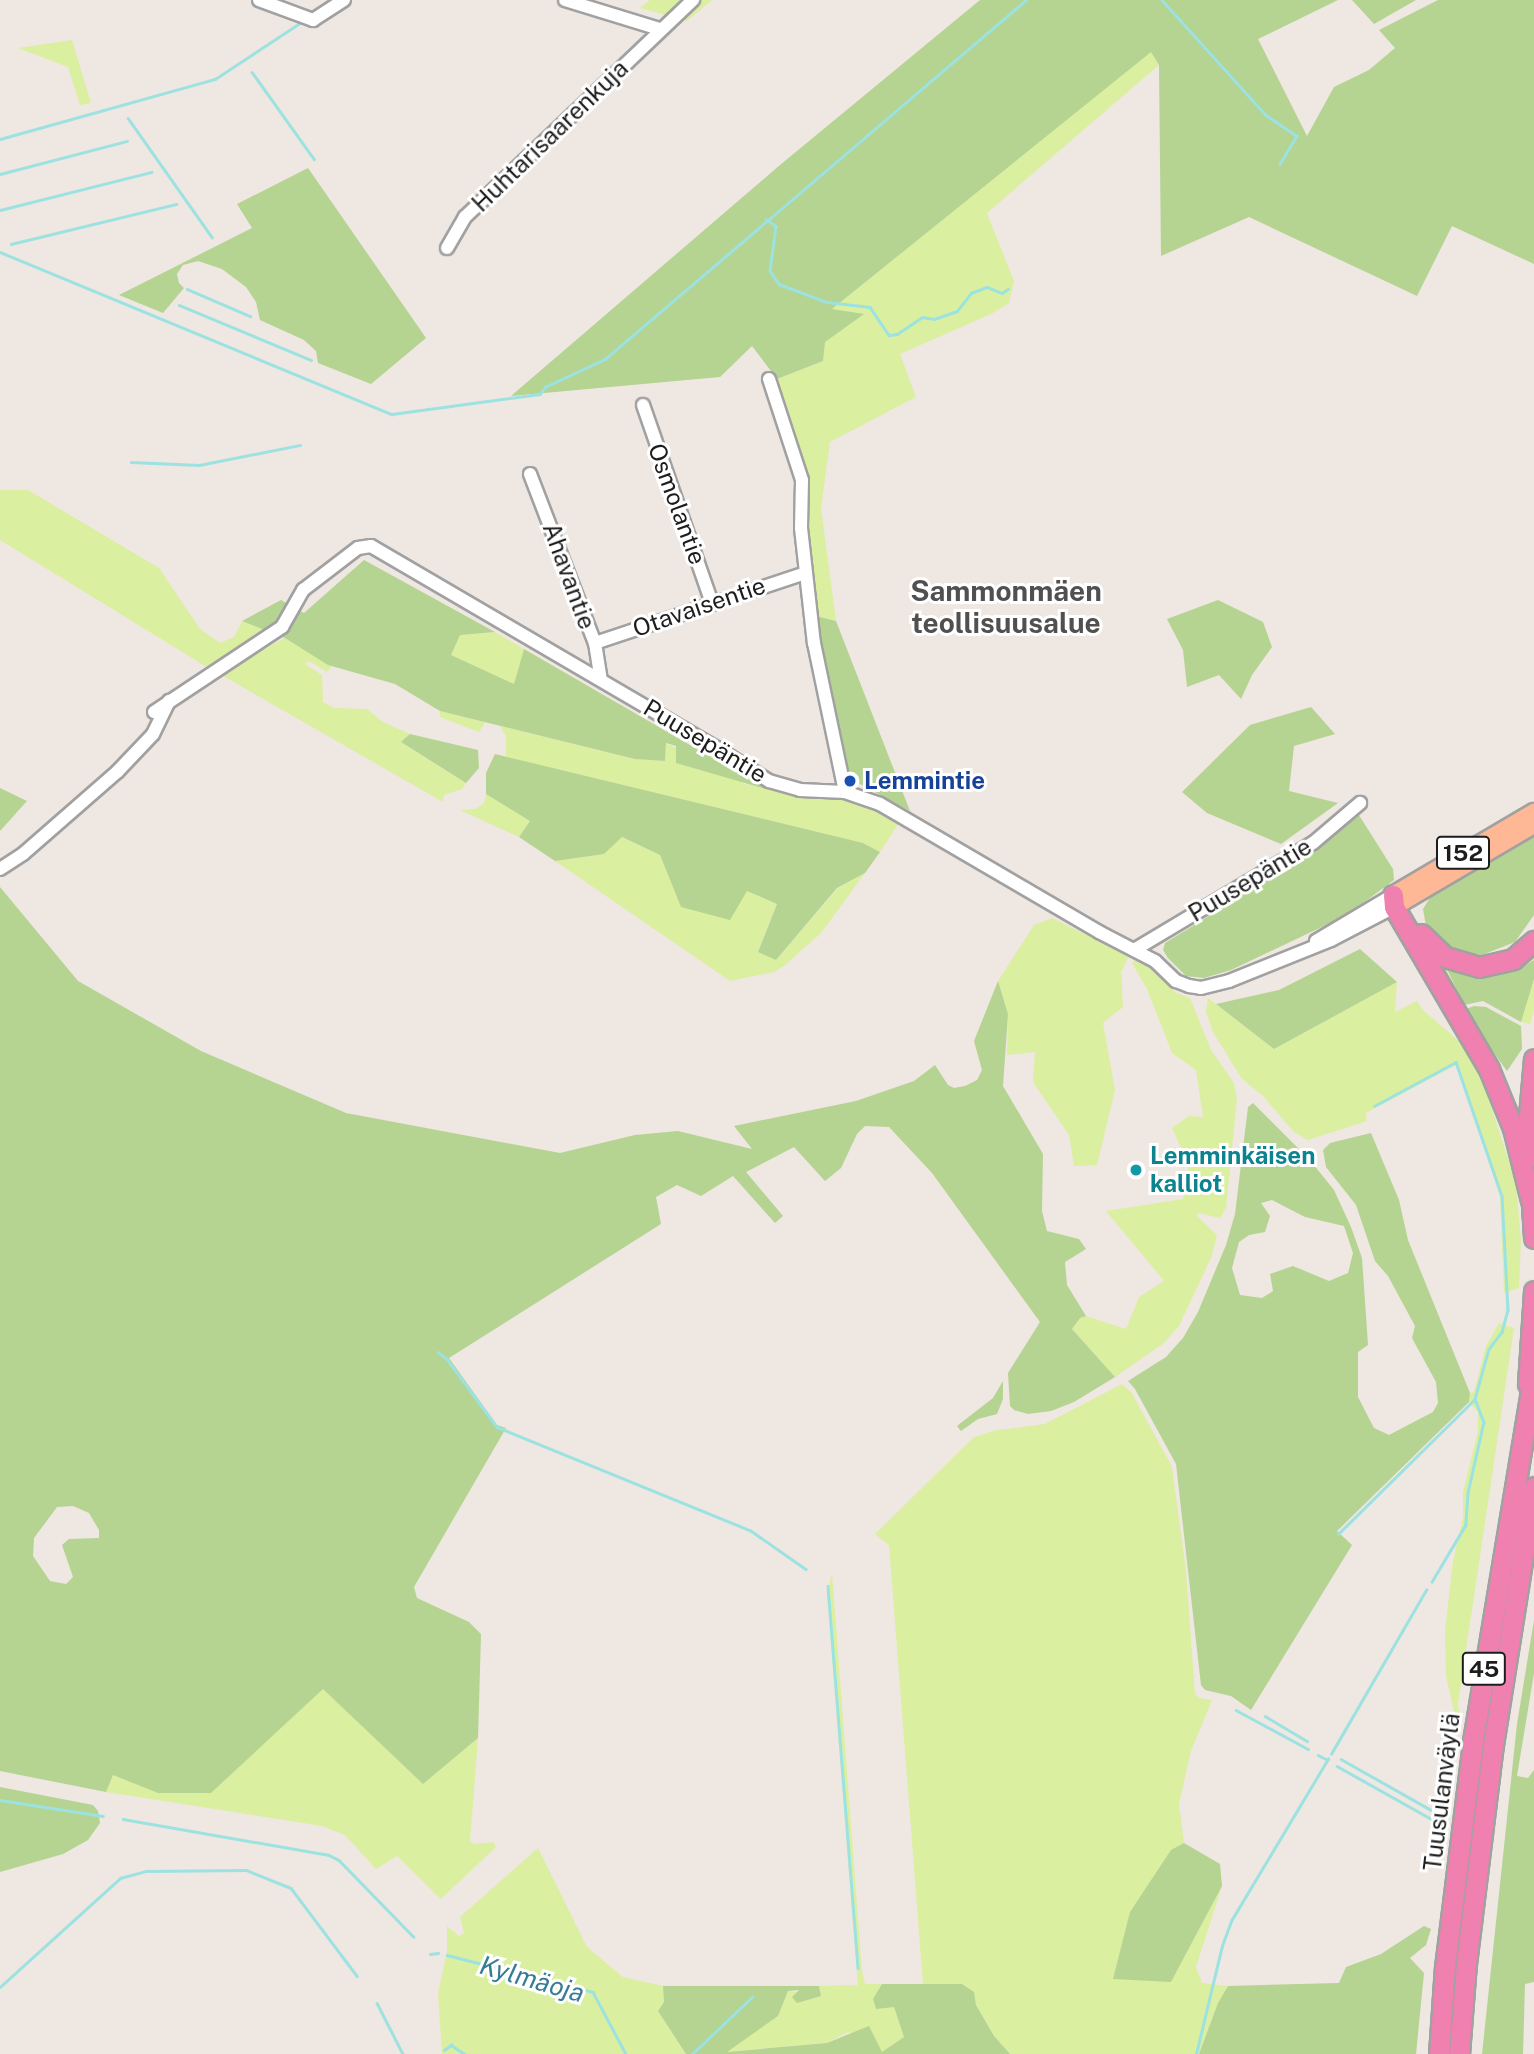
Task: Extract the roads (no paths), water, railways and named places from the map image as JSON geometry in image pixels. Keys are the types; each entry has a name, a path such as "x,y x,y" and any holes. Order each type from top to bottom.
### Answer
{"highway":[{"path":"1397,901 1435,950 1468,966 1503,963 1513,959 1534,941"},
{"path":"1397,901 1489,1069 1513,1128 1531,1201"},
{"path":"1534,1059 1528,1127 1534,1238"},
{"path":"1527,1412 1534,1291"},
{"name":"Tuusulanväylä","path":"1439,2054 1445,1967 1473,1741 1534,1372"},
{"name":"Tuusulanväylä","path":"1460,2054 1466,1965 1493,1745 1534,1487"}],"main road":[{"name":"152","path":"1397,901 1534,812"},
{"name":"152","path":"1397,901 1534,825"}],"street":[{"path":"259,0 313,20 344,0"},
{"path":"565,0 659,29"},
{"name":"Huhtarisaarenkuja","path":"447,248 465,217 659,29 693,0"},
{"path":"769,379 802,480 804,573 814,642 845,792"},
{"name":"Osmolantie","path":"643,405 712,603"},
{"name":"Ahavantie","path":"530,474 595,643 601,679"},
{"name":"Puusepäntie","path":"169,701 282,627 303,590 358,548 371,546 601,679 769,782 800,790 845,792 880,804 1155,961 1176,981 1196,988 1229,981 1307,947 1326,933 1397,901"},
{"name":"Otavaisentie","path":"595,643 804,573"},
{"path":"153,712 169,701"},
{"path":"0,869 23,854 117,772 153,734 169,701"},
{"name":"Puusepäntie","path":"1134,950 1303,850 1360,803"}],"waterway":[{"path":"0,252 392,414 540,394 545,387 605,359 1026,0"},
{"path":"1162,0 1266,115 1297,136 1280,164"},
{"path":"0,139 215,79 300,23"},
{"path":"252,72 314,159"},
{"path":"128,118 212,237"},
{"path":"0,174 127,141"},
{"path":"0,210 151,172"},
{"path":"11,244 176,204"},
{"path":"766,219 776,226 770,271 779,284 827,302 870,307 889,335 897,334 922,317 934,319 957,311 971,293 987,287 1002,293 1008,289"},
{"path":"187,289 250,316"},
{"path":"179,305 311,360"},
{"path":"131,462 199,465 300,445"},
{"path":"1374,1106 1456,1062 1502,1196 1508,1310 1502,1332 1489,1349 1475,1399 1484,1422 1468,1493 1466,1525 1432,1582"},
{"path":"438,1352 447,1359 497,1427 750,1530 806,1569"},
{"path":"1338,1534 1475,1399"},
{"path":"828,1586 858,1968"},
{"path":"1331,1754 1426,1590"},
{"path":"1236,1710 1308,1749"},
{"path":"1265,1716 1307,1741"},
{"path":"1318,1755 1326,1759"},
{"path":"1196,2054 1222,1946 1231,1921 1328,1759"},
{"path":"1341,1759 1433,1811"},
{"path":"1337,1766 1435,1821"},
{"path":"0,1800 103,1816"},
{"path":"123,1819 329,1855 339,1860 414,1937"},
{"path":"0,1987 120,1878 147,1871 246,1870 291,1888 357,1976"},
{"path":"430,1954 438,1953"},
{"name":"Kylmäoja","path":"447,1955 593,1992 626,2054"},
{"path":"692,2054 752,1997"},
{"path":"377,2003 403,2054"},
{"name":"Kylmäoja","path":"444,2050 451,2045 465,2054"}],"place":[{"name":"Lemmintie","path":"850,781"},
{"name":"Lemminkäisen kalliot","path":"1136,1170"}],"district":[{"name":"Sammonmäen teollisuusalue","path":"1006,607"}]}
